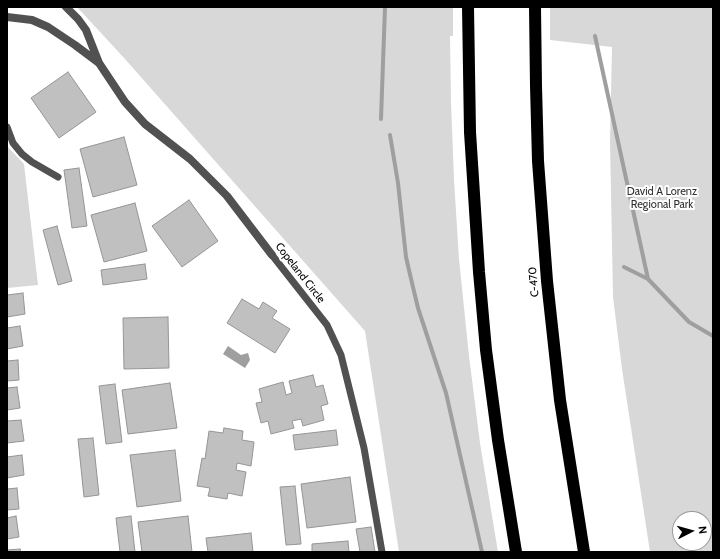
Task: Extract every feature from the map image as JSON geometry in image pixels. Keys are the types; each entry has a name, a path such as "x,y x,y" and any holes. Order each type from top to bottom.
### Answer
{"highway":[{"path":"468,7 470,132 479,272 486,350 498,440 516,552"},
{"name":"C-470","path":"535,7 538,161 547,281 560,400 584,552"}],"street":[{"name":"Copeland Circle","path":"66,7 86,30 99,63 125,102 145,124 190,159 227,196 272,255"},
{"name":"Copeland Circle","path":"7,17 32,20 48,27 99,63"}],"lane":[{"path":"7,127 13,143 22,154 32,162 58,177"},
{"name":"Copeland Circle","path":"272,255 327,325 341,355 364,448 382,552"}],"green space":[{"path":"77,7 453,7 453,36 450,36 451,102 459,259 480,443 498,552 399,552 365,331 125,59"},
{"name":"David A Lorenz Regional Park","path":"550,7 713,7 713,552 650,552 622,369 613,297 610,142 612,47 550,40"},
{"path":"7,146 24,164 38,285 7,288"}],"shaded area":[{"path":"228,346 241,355 248,353 250,360 245,368 223,354"}],"building":[{"path":"68,72 96,112 59,138 31,98"},
{"path":"124,137 137,185 93,197 80,149"},
{"path":"79,168 87,226 72,228 64,170"},
{"path":"189,200 218,241 182,267 152,226"},
{"path":"135,203 147,251 104,262 91,215"},
{"path":"57,226 72,281 58,285 43,230"},
{"path":"145,264 147,279 103,285 101,270"},
{"path":"23,293 25,314 7,317 7,295"},
{"path":"242,299 259,309 263,302 277,311 272,318 290,329 275,353 227,323"},
{"path":"168,317 169,368 124,369 123,318"},
{"path":"20,326 23,346 7,349 7,328"},
{"path":"18,360 19,380 7,381 7,361"},
{"path":"313,375 316,387 323,385 328,404 321,406 324,420 303,426 301,419 292,421 294,428 271,434 268,421 261,423 256,403 262,402 259,389 283,382 286,395 292,393 289,381"},
{"path":"170,383 177,428 128,434 122,390"},
{"path":"115,384 122,442 106,444 99,386"},
{"path":"17,387 20,408 7,410 7,388"},
{"path":"21,420 24,441 7,443 7,421"},
{"path":"224,428 243,431 242,440 254,442 251,466 237,463 236,470 246,472 242,496 228,493 227,499 208,496 210,488 197,486 202,458 205,459 209,431 223,433"},
{"path":"336,430 338,445 295,450 293,435"},
{"path":"93,438 99,495 84,497 78,439"},
{"path":"175,450 181,501 137,507 130,455"},
{"path":"22,455 24,475 7,478 7,457"},
{"path":"350,477 356,522 307,528 301,484"},
{"path":"295,486 301,544 286,545 280,487"},
{"path":"17,488 19,509 7,510 7,489"},
{"path":"16,516 19,537 7,539 7,518"},
{"path":"131,516 135,552 120,552 116,518"},
{"path":"188,516 192,552 142,552 138,522"},
{"path":"371,527 375,552 360,552 356,529"},
{"path":"251,533 253,552 208,552 206,538"},
{"path":"348,541 349,552 312,552 312,544"},
{"path":"20,549 21,552 7,552 7,550"}],"waterway":[{"path":"381,119 385,7"},
{"path":"595,36 648,279 689,322 713,336"},
{"path":"390,135 398,183 406,257 418,308 446,393 482,552"},
{"path":"624,267 648,279"}]}
